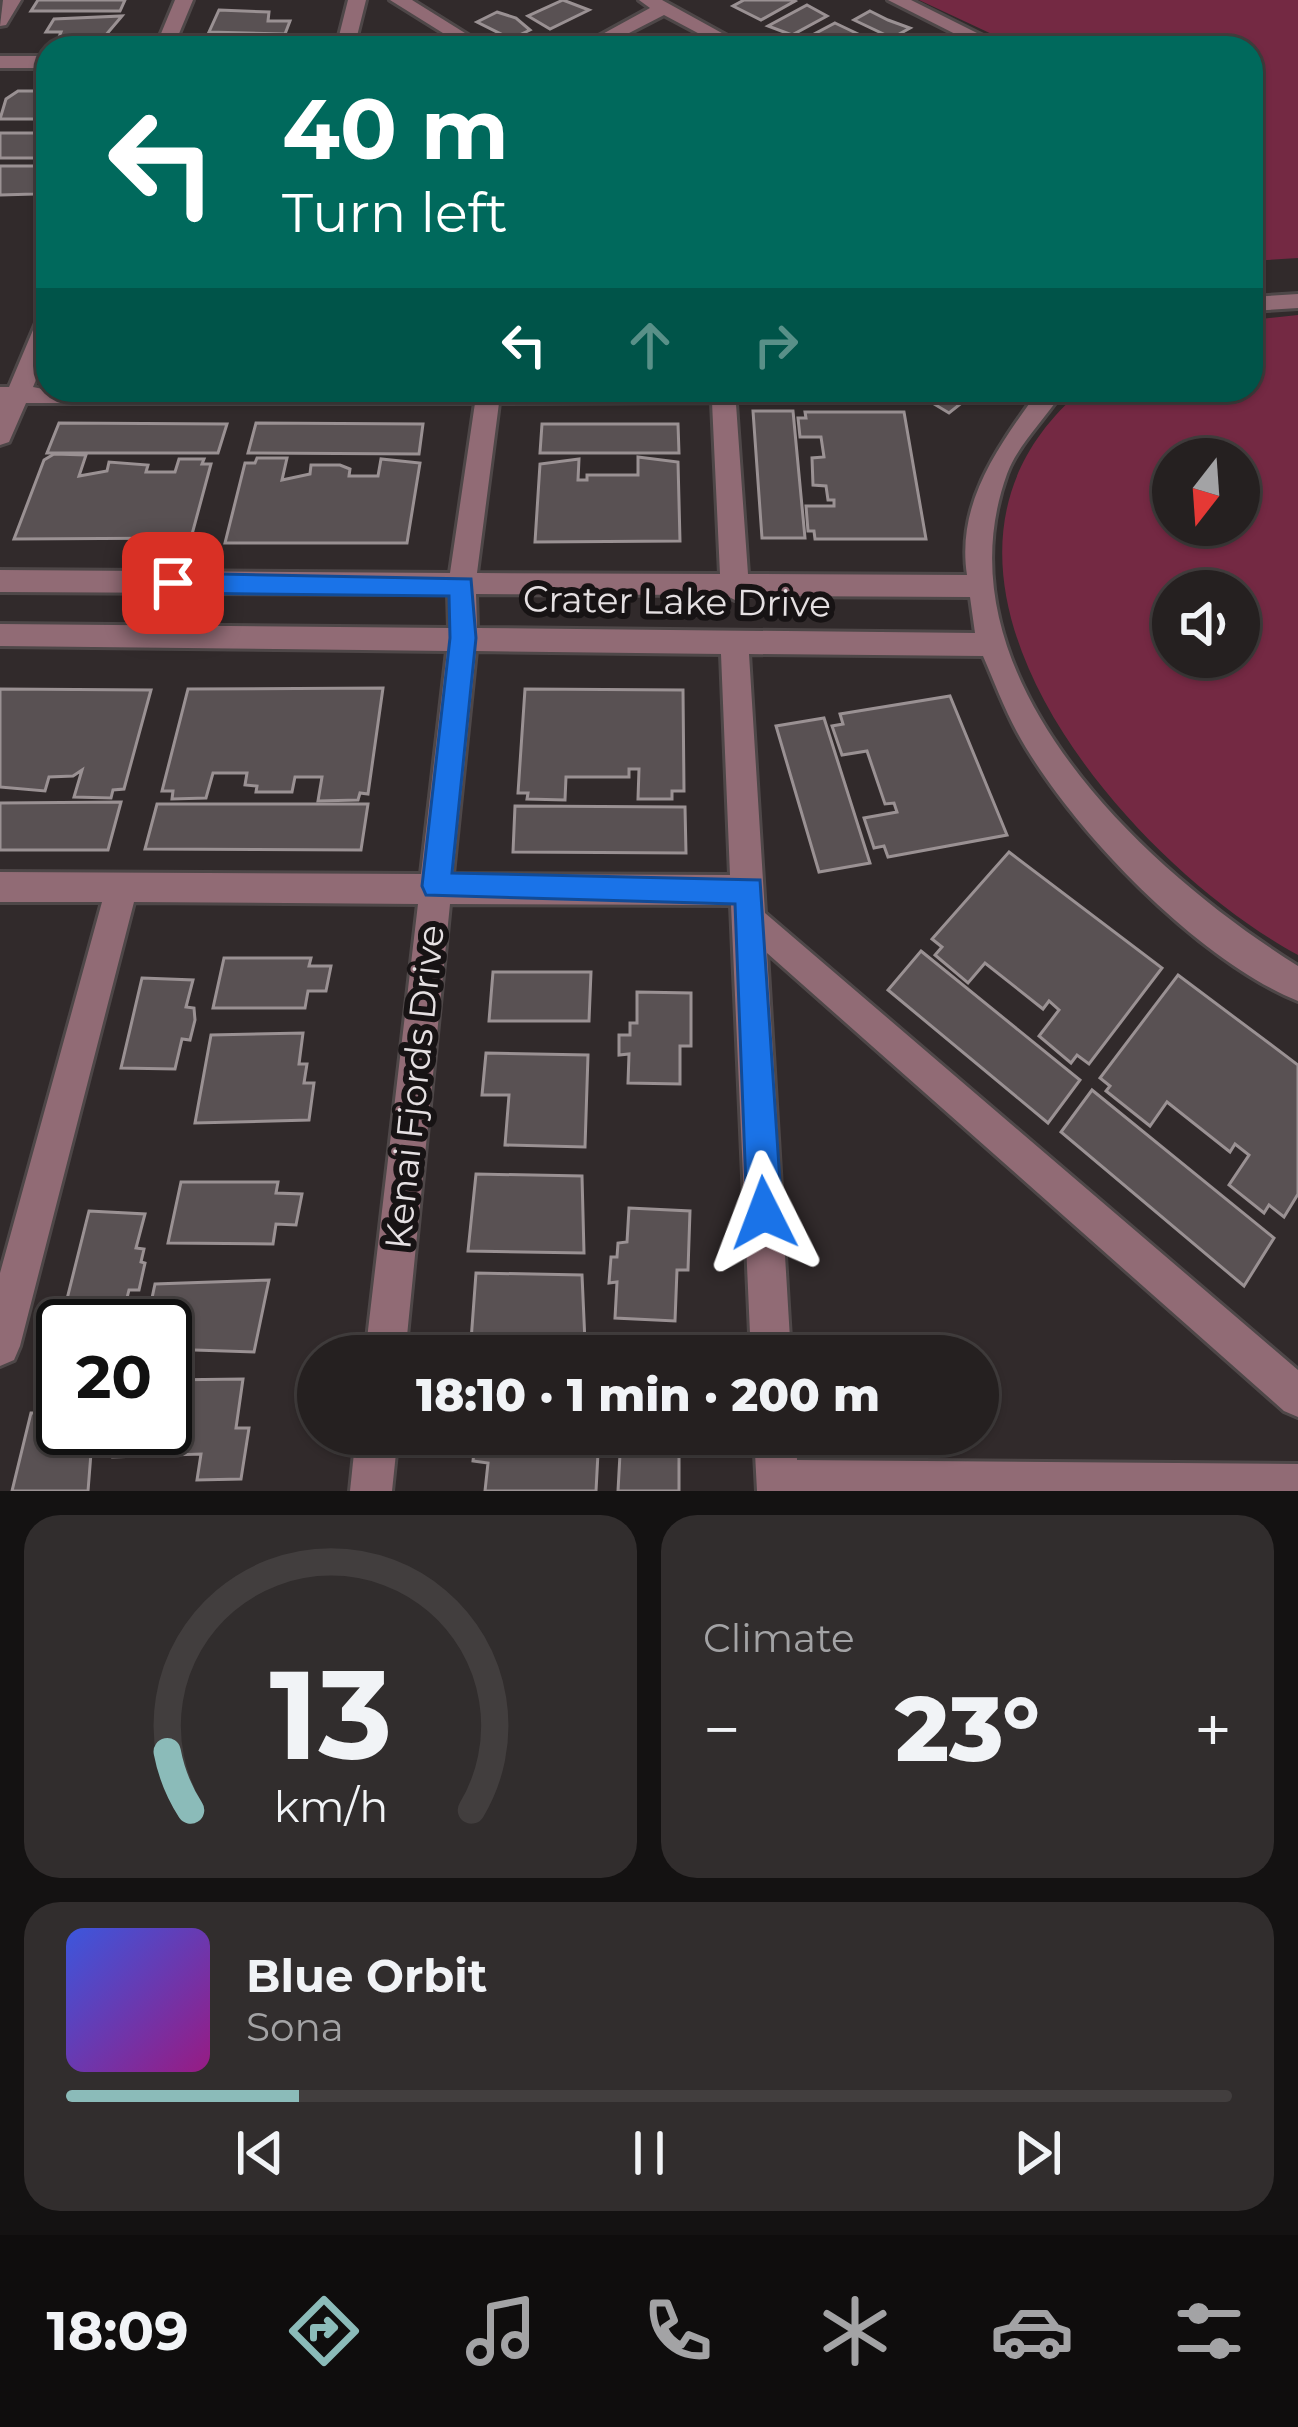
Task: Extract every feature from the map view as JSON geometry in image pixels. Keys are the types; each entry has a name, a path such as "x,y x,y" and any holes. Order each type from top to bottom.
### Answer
{"street":[{"path":"0,21 12,0"},
{"path":"169,36 184,0"},
{"path":"348,36 358,0"},
{"path":"399,0 460,36"},
{"path":"897,0 973,36"},
{"path":"605,36 656,4 717,36"},
{"path":"0,62 36,62"},
{"path":"1263,303 1298,301"},
{"path":"0,436 9,394 36,345"},
{"name":"Kenai Fjords Drive","path":"387,1335 463,638 462,586 488,402"},
{"path":"724,402 735,589"},
{"path":"1040,402 1026,416 994,472 979,586 993,645 1028,730 1088,815 1196,921 1298,985"},
{"name":"Crater Lake Drive","path":"0,581 735,589 979,586"},
{"name":"Crater Lake Drive","path":"0,635 993,645"},
{"path":"734,639 770,1335"},
{"path":"0,1346 122,886"},
{"path":"0,887 436,886 750,909 764,928 1298,1397"},
{"path":"371,1491 375,1455"},
{"path":"776,1455 778,1486 1298,1486"}],"shaded area":[{"path":"919,0 1298,0 1298,258 1263,260 1263,36 996,36"},
{"path":"1298,315 1298,955 1231,911 1162,853 1098,782 1046,704 1012,622 1003,540 1024,462 1072,402 1263,402 1263,319"}],"building":[{"path":"38,0 125,0 120,11 31,11"},
{"path":"563,0 589,10 550,29 528,16"},
{"path":"744,0 795,1 761,20 733,6"},
{"path":"807,5 827,16 792,35 768,26"},
{"path":"219,10 269,12 268,21 290,21 285,34 209,32"},
{"path":"870,11 910,28 888,36 854,20"},
{"path":"497,12 516,18 530,30 505,36 477,22"},
{"path":"122,16 105,36 46,32 54,19"},
{"path":"835,23 856,33 850,36 810,36"},
{"path":"18,91 36,91 36,119 0,119 6,99"},
{"path":"0,133 36,133 36,158 0,158"},
{"path":"0,166 36,166 34,194 0,195"},
{"path":"931,402 963,402 949,413"},
{"path":"753,411 793,411 805,538 762,538"},
{"path":"805,412 904,412 926,539 815,539 814,531 808,531 806,506 834,506 834,500 828,500 826,486 813,485 812,458 824,457 821,437 800,437 798,418 806,418"},
{"path":"59,423 227,424 218,453 47,453"},
{"path":"256,423 423,424 419,454 248,453"},
{"path":"542,424 678,424 679,453 540,453"},
{"path":"54,454 86,455 79,476 107,471 109,462 148,465 146,472 175,472 179,459 204,459 202,464 211,464 191,538 14,539 44,460"},
{"path":"638,457 678,462 680,541 535,542 540,464 579,459 578,480 587,480 587,475 638,475"},
{"path":"257,458 287,458 282,480 310,474 311,465 340,465 350,469 349,476 378,476 381,459 420,463 407,543 225,543 245,463 255,463"},
{"path":"383,688 368,794 360,793 358,800 318,801 322,777 295,777 292,792 256,792 257,786 245,785 247,773 213,773 206,798 172,799 173,791 162,791 188,689"},
{"path":"0,689 151,690 124,789 113,790 111,798 74,797 82,770 73,776 49,777 45,791 0,787"},
{"path":"525,689 683,690 684,791 672,791 672,799 638,799 639,769 629,769 629,777 566,777 565,800 527,799 528,793 518,793"},
{"path":"950,696 1007,835 888,857 884,846 874,848 864,818 897,812 894,803 885,804 867,751 842,755 832,726 843,724 840,714"},
{"path":"824,718 870,863 819,872 776,726"},
{"path":"121,802 108,850 0,850 0,803"},
{"path":"157,804 368,804 361,850 145,849"},
{"path":"515,806 685,807 686,853 513,852"},
{"path":"1009,852 1162,968 1089,1064 1077,1055 1071,1063 1039,1036 1059,1010 1049,1001 1043,1009 985,963 968,983 935,955 942,947 932,939"},
{"path":"921,951 1080,1080 1048,1123 888,990"},
{"path":"224,958 311,958 309,966 331,966 326,991 308,991 305,1008 213,1008"},
{"path":"493,972 591,972 589,1021 489,1021"},
{"path":"1178,975 1298,1065 1298,1194 1284,1217 1269,1205 1264,1213 1229,1185 1249,1155 1235,1144 1230,1152 1167,1102 1150,1126 1106,1091 1110,1086 1100,1078"},
{"path":"142,978 193,980 186,1007 194,1008 195,1020 190,1040 182,1039 175,1069 121,1068"},
{"path":"637,992 691,993 691,1046 680,1046 680,1084 628,1083 629,1054 619,1055 619,1035 630,1035 630,1023 637,1023"},
{"path":"303,1033 299,1064 307,1064 304,1083 314,1083 309,1120 195,1123 211,1035"},
{"path":"486,1053 588,1055 585,1147 505,1145 509,1095 482,1095"},
{"path":"1092,1090 1274,1238 1244,1286 1061,1132"},
{"path":"476,1174 582,1176 584,1253 468,1251"},
{"path":"181,1182 278,1182 276,1193 302,1194 296,1225 276,1224 273,1244 168,1243"},
{"path":"629,1208 690,1211 688,1270 677,1270 675,1321 615,1318 617,1282 609,1283 611,1257 617,1257 618,1243 627,1242"},
{"path":"89,1211 145,1214 136,1248 144,1249 141,1262 145,1263 139,1290 129,1290 127,1299 67,1299"},
{"path":"476,1273 582,1275 585,1335 471,1335"},
{"path":"269,1280 254,1352 192,1350 192,1299 152,1299 155,1284"},
{"path":"243,1379 236,1428 249,1428 241,1479 197,1480 201,1454 192,1454 192,1380"},
{"path":"31,1413 36,1413 36,1455 91,1455 88,1491 12,1491"},
{"path":"474,1455 598,1455 596,1491 485,1491 488,1463 473,1461"},
{"path":"620,1455 679,1456 679,1491 618,1491"}],"route":[{"path":"173,583 462,586 463,638 436,886 749,890 764,1213"}]}
